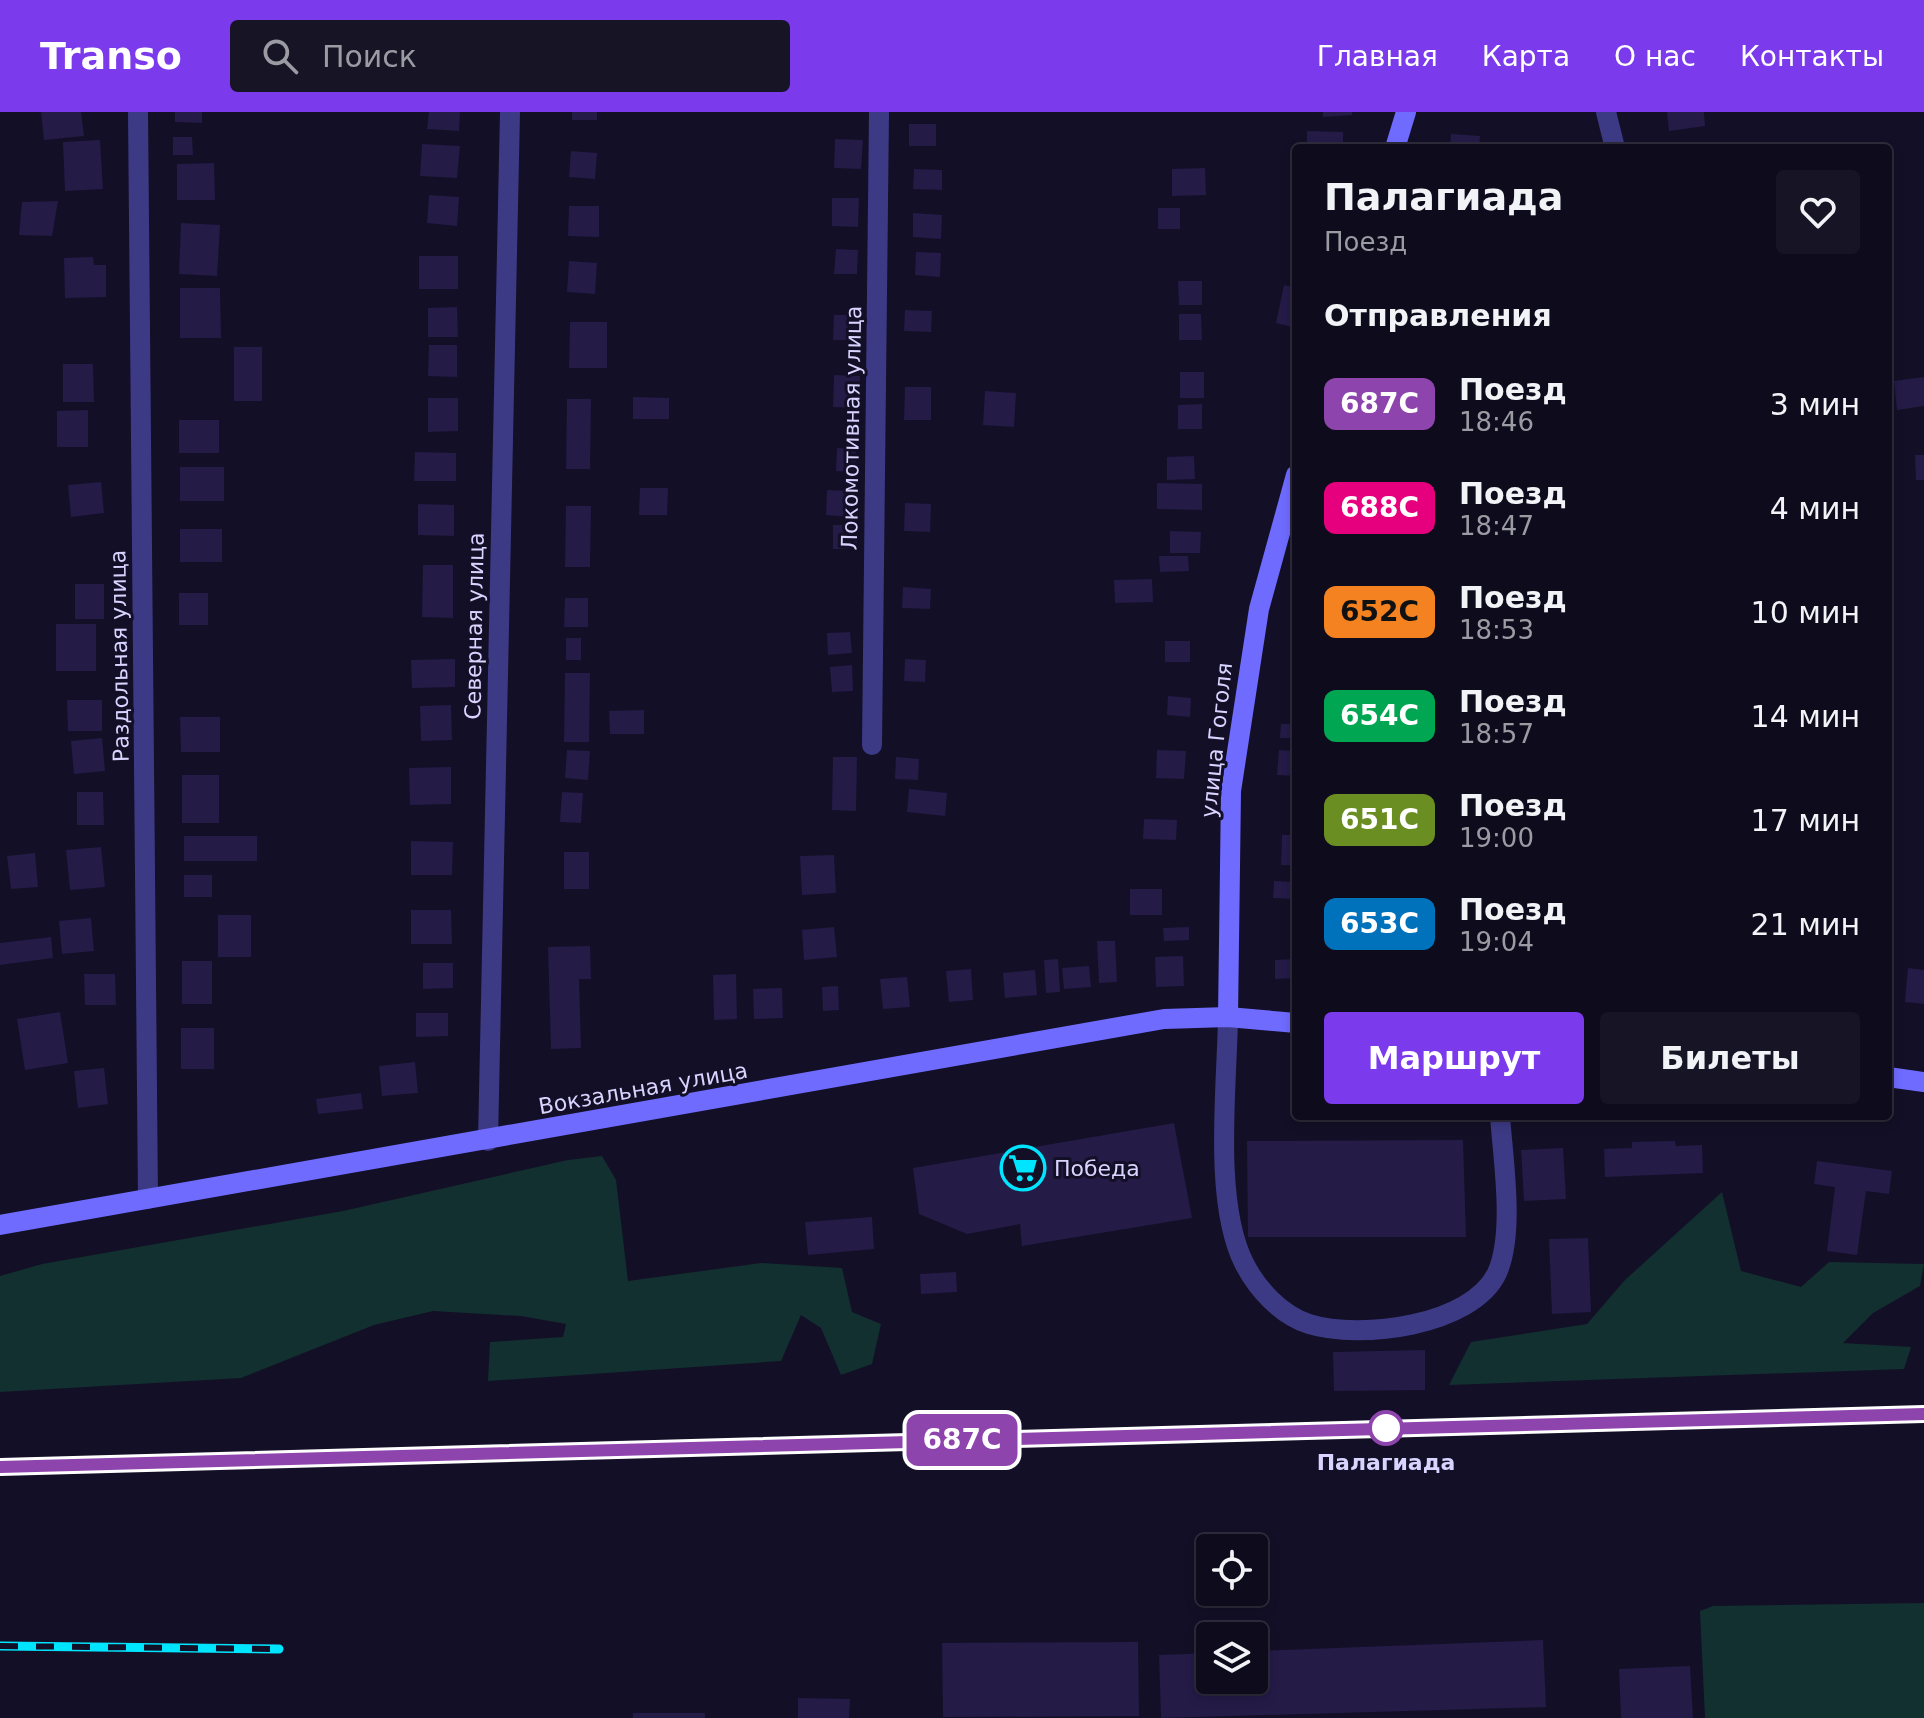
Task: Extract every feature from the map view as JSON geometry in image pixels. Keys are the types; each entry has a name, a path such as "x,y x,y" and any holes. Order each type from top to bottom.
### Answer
{"main road":[{"path":"1396,144 1406,112"},
{"name":"улица Гоголя","path":"1228,1017 1231,791 1259,609 1292,489"},
{"name":"Вокзальная улица","path":"0,1225 488,1141 1148,1021 1228,1017 1292,1023"},
{"path":"1892,1078 1924,1082"}],"street":[{"name":"Раздольная улица","path":"138,112 148,1199"},
{"name":"Северная улица","path":"488,1141 510,112"},
{"name":"Локомотивная улица","path":"872,745 879,112"},
{"path":"1606,112 1614,144"},
{"path":"1228,1017 1226,1207 1244,1263 1272,1303 1309,1324 1366,1329 1411,1326 1447,1316 1479,1298 1497,1272 1507,1220 1500,1120"}],"green space":[{"path":"602,1156 616,1180 628,1281 761,1263 842,1268 852,1312 881,1324 872,1364 841,1375 821,1328 801,1315 781,1361 488,1381 490,1342 563,1337 566,1324 521,1316 433,1311 374,1325 241,1378 0,1392 0,1276 42,1264 343,1211 568,1160"},
{"path":"1722,1192 1741,1271 1801,1287 1829,1262 1924,1264 1920,1286 1873,1313 1843,1343 1911,1347 1904,1369 1449,1385 1471,1342 1587,1324 1625,1280"},
{"path":"1924,1603 1924,1718 1705,1718 1700,1611 1713,1606"}],"building":[{"path":"41,112 81,112 84,136 44,140"},
{"path":"175,112 202,112 202,123 175,122"},
{"path":"429,112 460,112 459,131 427,129"},
{"path":"572,112 597,112 597,120 572,120"},
{"path":"1323,112 1352,112 1352,115 1323,117"},
{"path":"1667,112 1704,112 1705,126 1669,131"},
{"path":"909,124 936,124 936,146 909,146"},
{"path":"1307,131 1343,132 1343,144 1307,144"},
{"path":"1451,134 1480,136 1479,144 1450,144"},
{"path":"173,137 192,137 193,155 173,155"},
{"path":"835,139 863,140 861,169 834,168"},
{"path":"100,140 103,189 65,191 63,142"},
{"path":"422,144 460,146 457,178 420,176"},
{"path":"571,151 597,153 595,179 569,177"},
{"path":"214,163 215,200 177,200 177,164"},
{"path":"1205,168 1206,195 1172,196 1172,169"},
{"path":"914,169 942,170 942,190 913,189"},
{"path":"429,195 459,197 457,226 427,223"},
{"path":"832,198 859,198 858,227 832,226"},
{"path":"58,201 52,236 19,235 22,202"},
{"path":"569,206 599,206 599,237 568,236"},
{"path":"1158,208 1180,208 1180,229 1158,229"},
{"path":"913,213 942,215 941,239 913,237"},
{"path":"181,223 220,225 217,276 179,274"},
{"path":"836,249 858,250 857,274 834,274"},
{"path":"916,252 941,253 940,277 915,275"},
{"path":"419,256 458,256 458,289 419,289"},
{"path":"93,257 94,265 106,265 106,297 65,298 64,258"},
{"path":"569,261 597,263 595,294 567,292"},
{"path":"1178,281 1202,281 1202,305 1179,305"},
{"path":"1284,285 1292,287 1292,327 1276,323"},
{"path":"180,288 220,288 221,338 180,338"},
{"path":"457,307 458,337 428,337 428,308"},
{"path":"905,310 932,311 931,332 904,331"},
{"path":"1179,314 1201,314 1202,340 1179,340"},
{"path":"834,315 856,315 856,340 833,340"},
{"path":"570,322 607,322 607,368 569,368"},
{"path":"429,345 457,345 457,377 428,376"},
{"path":"234,347 262,347 262,401 234,401"},
{"path":"63,364 93,364 94,402 63,402"},
{"path":"1180,372 1204,372 1204,398 1180,398"},
{"path":"834,375 860,376 859,408 833,407"},
{"path":"1924,377 1924,406 1897,410 1894,381"},
{"path":"905,387 931,387 931,420 904,420"},
{"path":"985,391 1016,393 1014,427 983,425"},
{"path":"633,397 669,398 669,419 633,419"},
{"path":"428,398 458,398 458,431 428,432"},
{"path":"567,399 591,399 590,469 566,469"},
{"path":"1202,404 1202,429 1178,429 1178,405"},
{"path":"88,410 88,447 57,447 57,411"},
{"path":"179,420 219,420 219,453 179,453"},
{"path":"837,448 856,449 855,472 836,471"},
{"path":"415,452 456,453 456,481 414,481"},
{"path":"1915,455 1924,455 1924,480 1916,480"},
{"path":"1194,456 1195,479 1167,480 1167,457"},
{"path":"180,467 224,467 224,501 180,501"},
{"path":"101,482 104,513 71,517 68,485"},
{"path":"1157,483 1202,484 1202,510 1157,509"},
{"path":"640,488 668,488 667,515 639,515"},
{"path":"827,490 851,491 850,517 826,515"},
{"path":"905,503 931,504 930,532 904,531"},
{"path":"418,504 454,505 454,536 418,535"},
{"path":"566,506 591,506 590,567 565,567"},
{"path":"833,525 857,525 857,549 833,549"},
{"path":"180,529 222,529 222,562 180,562"},
{"path":"1170,531 1201,532 1200,553 1170,553"},
{"path":"1159,556 1188,556 1189,571 1160,572"},
{"path":"423,565 453,565 453,618 422,617"},
{"path":"1152,579 1153,602 1115,603 1114,580"},
{"path":"75,584 104,584 104,619 75,619"},
{"path":"903,587 931,589 930,609 902,608"},
{"path":"179,593 208,593 208,625 179,625"},
{"path":"565,598 588,598 588,627 564,627"},
{"path":"56,624 96,624 96,671 56,671"},
{"path":"850,632 852,653 828,655 827,633"},
{"path":"566,638 581,638 581,660 566,660"},
{"path":"1165,641 1190,641 1190,662 1165,662"},
{"path":"455,659 455,687 412,688 411,660"},
{"path":"905,659 926,660 925,682 904,681"},
{"path":"852,665 853,691 832,692 830,667"},
{"path":"565,673 590,673 589,742 564,742"},
{"path":"1168,696 1191,698 1190,717 1167,715"},
{"path":"67,700 102,700 102,731 68,731"},
{"path":"451,705 452,740 421,741 420,706"},
{"path":"644,710 644,734 610,734 609,711"},
{"path":"180,717 220,717 220,752 181,752"},
{"path":"1281,724 1292,724 1292,738 1280,738"},
{"path":"102,738 105,771 74,774 71,741"},
{"path":"567,750 590,751 588,780 565,778"},
{"path":"1157,750 1186,751 1184,779 1156,778"},
{"path":"1279,750 1292,751 1292,776 1277,775"},
{"path":"833,757 857,757 856,811 832,810"},
{"path":"896,757 919,759 918,780 895,779"},
{"path":"451,767 451,804 410,805 409,768"},
{"path":"182,775 219,775 219,823 182,823"},
{"path":"909,789 947,793 945,816 907,812"},
{"path":"77,792 103,792 104,825 77,825"},
{"path":"562,792 583,793 581,823 560,822"},
{"path":"1144,819 1177,820 1176,840 1143,839"},
{"path":"1282,835 1292,835 1292,865 1281,865"},
{"path":"184,836 257,836 257,861 184,861"},
{"path":"411,841 453,842 452,875 411,875"},
{"path":"101,847 105,887 70,890 66,850"},
{"path":"564,852 589,852 589,889 564,889"},
{"path":"35,853 38,887 11,889 7,856"},
{"path":"834,855 836,893 802,895 800,856"},
{"path":"184,875 212,875 212,897 184,897"},
{"path":"1274,881 1292,882 1292,899 1273,898"},
{"path":"1130,889 1162,889 1162,915 1130,915"},
{"path":"411,910 451,910 452,944 411,944"},
{"path":"1291,911 1292,911 1292,954"},
{"path":"218,915 251,915 251,957 218,957"},
{"path":"91,918 94,951 62,954 59,921"},
{"path":"834,927 837,957 804,960 802,930"},
{"path":"1189,927 1189,940 1164,941 1163,928"},
{"path":"51,937 53,958 0,965 0,943"},
{"path":"1097,941 1115,941 1117,982 1099,983"},
{"path":"590,946 591,979 579,979 581,1048 551,1049 548,947"},
{"path":"1183,956 1184,986 1156,987 1155,957"},
{"path":"1058,959 1060,992 1046,993 1044,960"},
{"path":"1292,959 1292,978 1275,979 1275,960"},
{"path":"182,961 212,961 212,1004 182,1004"},
{"path":"423,963 453,963 453,988 423,989"},
{"path":"1089,966 1091,987 1064,989 1062,968"},
{"path":"1908,968 1924,970 1924,1004 1905,1002"},
{"path":"971,969 973,1000 949,1002 946,971"},
{"path":"1035,970 1037,995 1005,998 1003,973"},
{"path":"84,974 115,974 116,1005 85,1005"},
{"path":"736,974 737,1019 714,1020 713,975"},
{"path":"907,977 910,1007 883,1009 880,979"},
{"path":"838,986 839,1010 823,1011 822,987"},
{"path":"782,988 783,1018 754,1019 753,989"},
{"path":"60,1012 68,1063 25,1070 17,1019"},
{"path":"416,1013 448,1013 448,1036 416,1037"},
{"path":"181,1028 214,1028 214,1069 181,1069"},
{"path":"415,1062 418,1093 382,1096 379,1066"},
{"path":"104,1068 108,1104 78,1108 74,1071"},
{"path":"361,1093 363,1109 318,1114 316,1099"},
{"path":"1174,1123 1192,1218 1022,1246 1020,1224 967,1234 919,1214 913,1168"},
{"path":"1463,1140 1466,1237 1248,1237 1247,1141"},
{"path":"1675,1141 1676,1146 1702,1145 1703,1173 1605,1177 1604,1149 1632,1148 1632,1142"},
{"path":"1563,1148 1566,1199 1524,1201 1521,1150"},
{"path":"1817,1161 1892,1171 1889,1194 1866,1191 1857,1255 1827,1251 1835,1187 1814,1184"},
{"path":"872,1217 874,1249 808,1255 805,1222"},
{"path":"1588,1238 1591,1312 1552,1314 1549,1239"},
{"path":"956,1272 957,1292 921,1294 920,1274"},
{"name":"Палагиада","path":"1425,1350 1425,1390 1334,1391 1333,1352"},
{"path":"1543,1640 1546,1707 1161,1718 1159,1655 1196,1654 1196,1694 1268,1694 1268,1650"},
{"path":"1138,1642 1139,1716 943,1717 942,1643"},
{"path":"1690,1666 1693,1718 1621,1718 1619,1669"},
{"path":"798,1698 850,1699 849,1718 798,1718"},
{"path":"633,1713 705,1713 705,1718 633,1718"}],"railway":[{"path":"0,1467 1924,1414"},
{"path":"0,1646 279,1649"}],"train":[{"name":"687С","path":"0,1467 1924,1414"}],"place":[{"name":"Победа","path":"1023,1168"},
{"name":"Палагиада","path":"1386,1428"}]}
